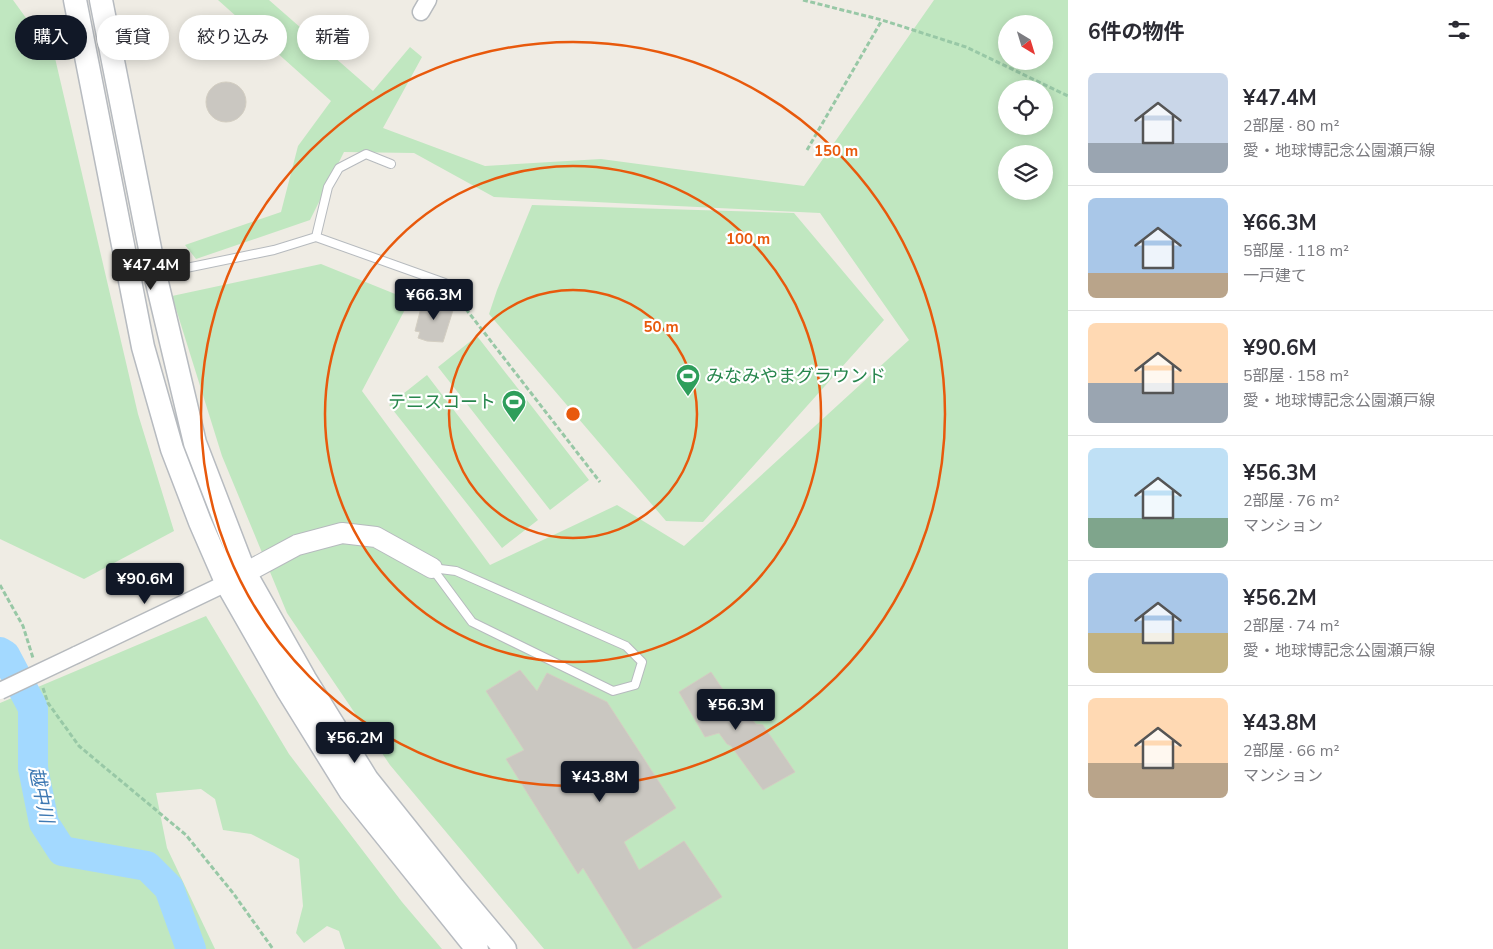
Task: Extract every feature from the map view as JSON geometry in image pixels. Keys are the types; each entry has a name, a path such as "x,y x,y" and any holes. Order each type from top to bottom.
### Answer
{"main road":[{"path":"75,0 143,347 172,449 200,522 305,679 367,780 505,949"},
{"path":"102,0 155,274 195,443 236,578 288,691 350,791 477,949"}],"street":[{"path":"0,691 236,578 297,545 342,533 376,536 432,568"}],"lane":[{"path":"316,237 328,187 339,168 366,154 391,164"},
{"path":"155,274 274,250 316,237 445,283"},
{"path":"432,568 456,571 626,646 642,662 635,685 613,691 472,622 432,568"}],"path":[{"path":"803,0 882,20 966,47 1068,96"},
{"path":"806,150 882,20"},
{"path":"445,283 600,482"},
{"path":"0,585 23,626 35,665"},
{"path":"41,684 48,703 79,746 186,835 233,893 273,949"}],"green space":[{"path":"0,0 13,0 24,15 15,15 15,60 55,60 138,414 174,531 84,579 0,539"},
{"path":"218,0 269,0 286,15 235,15"},
{"path":"934,0 1068,0 1068,949 544,949 390,765 287,613 222,456 172,296 321,264 410,300 362,391 490,565 617,505 684,546 909,340 820,213 494,197 414,153 344,152 310,220 196,259 185,245 281,212 298,146 331,101 285,60 287,60 287,16 297,24 297,60 338,60 373,91 410,47 422,57 383,128 485,166 601,159 804,186"},
{"name":"みなみやまグラウンド","path":"532,205 794,213 884,320 703,522 666,521 489,314"},
{"name":"テニスコート","path":"477,336 589,480 550,510 438,367"},
{"path":"427,375 538,520 502,548 389,405"},
{"path":"206,616 289,754 402,902 442,949 345,949 339,931 327,926 304,943 296,933 303,906 299,859 251,834 223,830 215,799 201,789 156,793 167,848 215,949 0,949 0,703"}],"building":[{"path":"230,82 237,85 243,91 246,102 245,110 237,119 230,122 222,122 215,119 207,110 206,98 209,91 218,83"},
{"path":"428,298 454,307 443,342 427,341 418,338 420,332 415,331 423,300 426,301"},
{"path":"520,670 537,691 547,673 607,702 676,808 624,842 639,870 684,841 722,897 636,949 633,949 583,868 578,874 506,759 524,750 486,691"},
{"path":"711,672 740,715 743,710 756,724 763,725 795,772 763,790 731,746 727,744 719,733 705,737 679,692"}],"waterway":[{"name":"越中川","path":"0,652 5,655 33,708 33,768 44,823 62,851 147,866 169,888 191,949"}],"place":[{"name":"みなみやまグラウンド","path":"688,397"},
{"name":"テニスコート","path":"514,423"}]}
